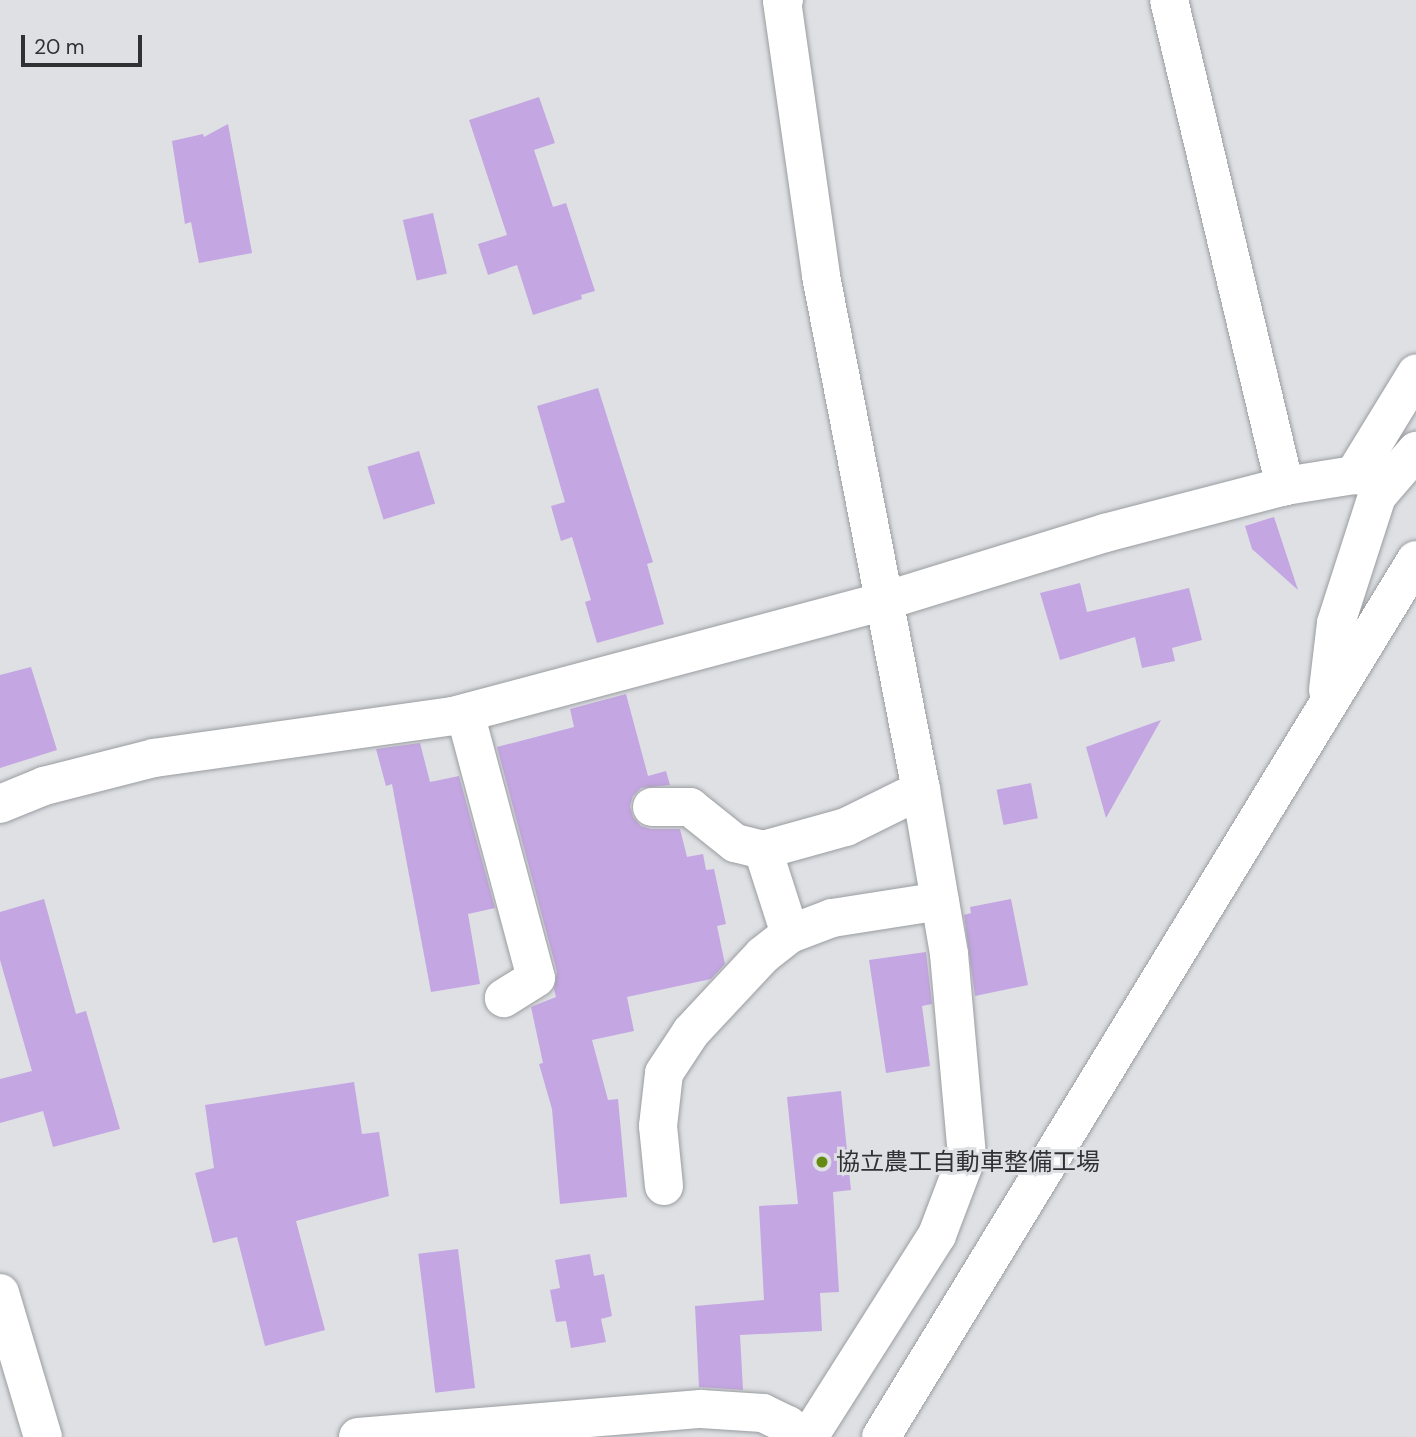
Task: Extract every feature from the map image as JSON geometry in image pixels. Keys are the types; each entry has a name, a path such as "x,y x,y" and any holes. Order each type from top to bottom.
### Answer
{"street":[{"path":"784,0 782,1 821,276 940,901 948,954 967,1156 937,1235 810,1437"},
{"path":"1169,0 1285,486"},
{"path":"1327,703 1336,622 1416,374"},
{"path":"0,804 44,786 154,758 355,732 466,712 884,601 1105,533 1285,486 1387,468"},
{"path":"881,1437 1416,560"},
{"path":"466,712 536,978 504,998"},
{"path":"652,807 690,807 735,843 762,850 846,827 921,790"},
{"path":"762,850 790,934"},
{"path":"664,1186 658,1126 664,1073 691,1032 763,955 790,934 832,918 940,901"},
{"path":"0,1293 43,1437"},
{"path":"358,1437 701,1409 763,1413 788,1425 800,1437"}],"building":[{"path":"539,97 555,143 534,150 553,207 566,203 595,291 581,295 582,299 533,315 517,265 488,275 478,244 507,235 469,120"},
{"path":"228,124 252,253 199,263 191,222 185,224 172,141 203,134 204,137"},
{"path":"433,213 447,273 417,280 403,220"},
{"path":"598,388 653,562 647,564 664,624 597,643 585,602 591,600 572,537 561,541 551,506 565,502 537,406"},
{"path":"419,451 435,504 383,519 367,467"},
{"path":"1274,517 1298,590 1252,549 1245,526"},
{"path":"1080,583 1087,612 1189,588 1202,640 1172,648 1175,661 1142,668 1135,637 1060,660 1040,593"},
{"path":"31,667 57,750 0,768 0,675"},
{"path":"626,694 648,776 666,771 670,785 641,788 633,796 630,806 633,817 641,826 651,829 680,829 687,857 703,854 706,870 714,869 726,924 717,926 725,964 711,979 627,997 634,1031 592,1040 608,1100 618,1099 627,1197 560,1204 552,1109 539,1064 543,1063 531,1007 556,997 554,989 557,972 497,747 574,727 570,709"},
{"path":"1161,720 1106,818 1086,747"},
{"path":"420,743 430,782 459,776 495,908 468,914 480,984 431,992 392,784 386,786 376,749"},
{"path":"1031,783 1038,818 1004,825 997,790"},
{"path":"44,899 76,1014 86,1011 120,1129 53,1147 43,1111 0,1123 0,1079 32,1071 0,960 0,912"},
{"path":"1011,899 1028,985 975,996 964,915 971,913 970,907"},
{"path":"926,952 932,1004 922,1006 930,1066 886,1073 869,960"},
{"path":"354,1082 362,1134 379,1132 389,1196 296,1221 325,1330 265,1346 237,1237 213,1243 195,1173 214,1168 205,1105"},
{"path":"841,1091 851,1190 833,1192 839,1292 820,1293 822,1331 740,1335 743,1390 699,1387 695,1306 764,1300 759,1206 798,1204 787,1097"},
{"path":"458,1249 475,1388 435,1393 418,1254"},
{"path":"590,1254 594,1276 604,1274 612,1316 601,1319 606,1342 571,1348 566,1321 556,1322 550,1290 560,1288 555,1260"}],"place":[{"name":"協立農工自動車整備工場","path":"822,1162"}]}
